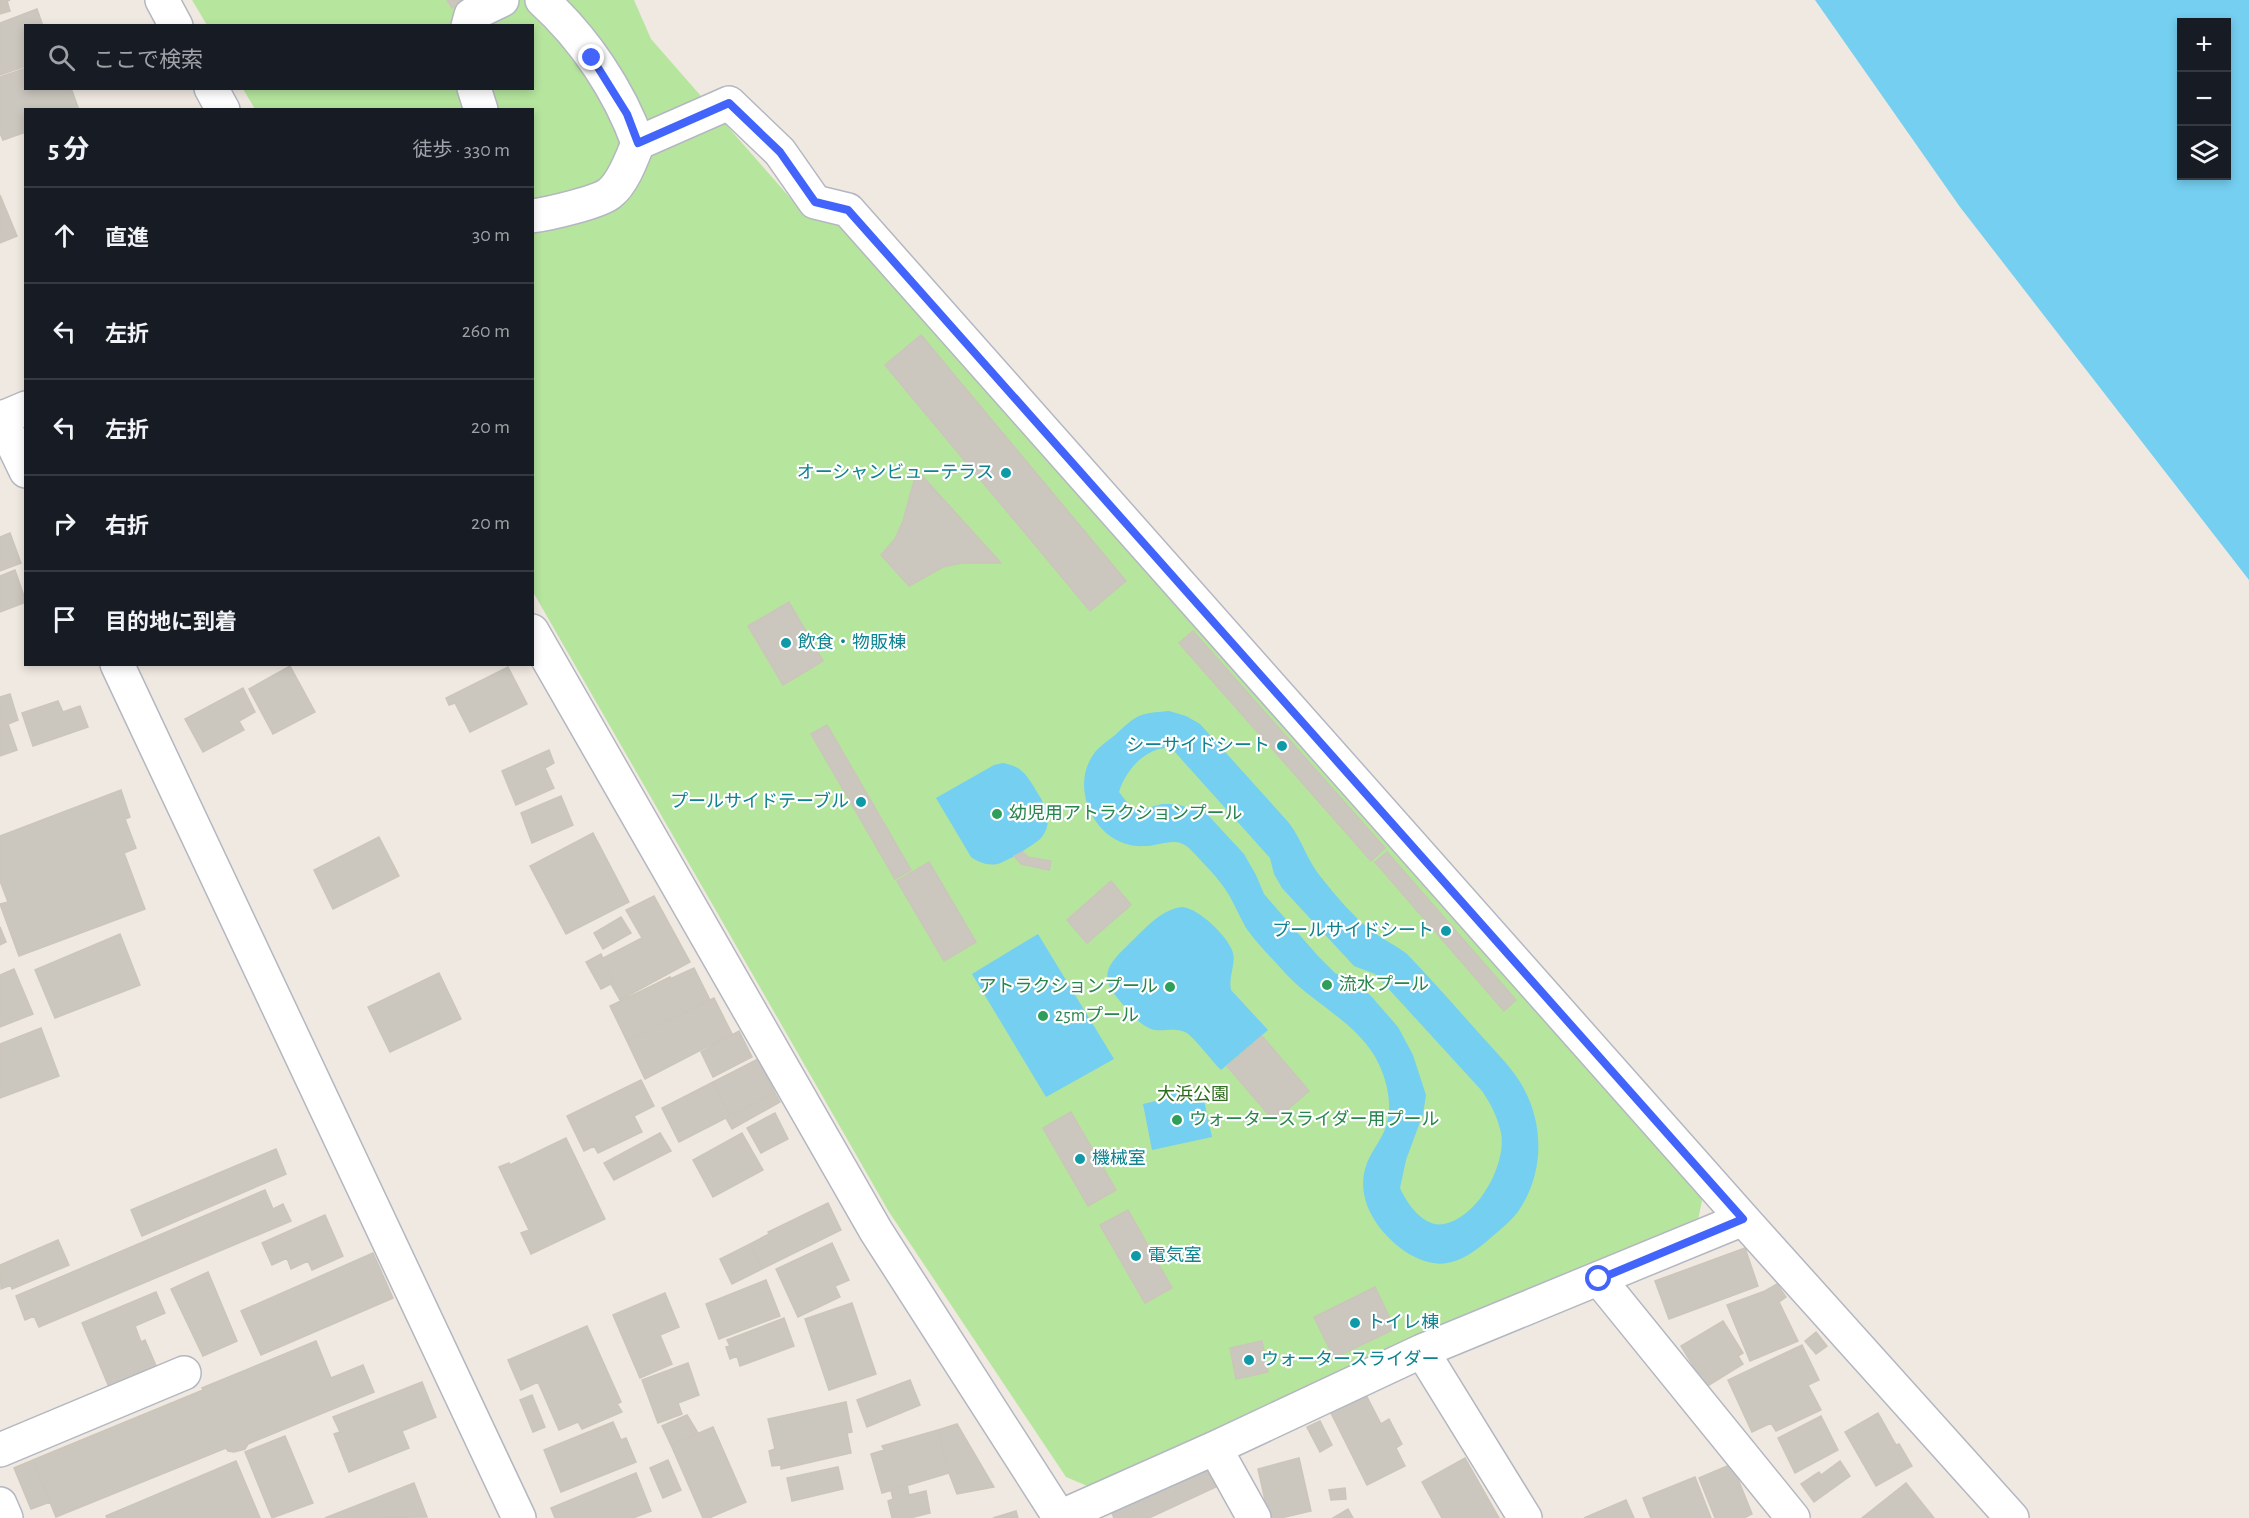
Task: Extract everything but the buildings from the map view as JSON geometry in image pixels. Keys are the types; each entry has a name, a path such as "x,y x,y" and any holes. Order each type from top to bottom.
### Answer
{"street":[{"path":"162,0 175,24"},
{"path":"469,24 471,15 502,0"},
{"path":"534,216 567,210 610,194 629,166 638,143 627,114 592,58 557,14 542,0"},
{"path":"212,90 222,108"},
{"path":"475,90 480,108"},
{"path":"638,143 729,103 780,152 815,202 848,210 1743,1219 2012,1518"},
{"path":"24,409 0,418 24,467"},
{"path":"534,635 876,1231 1060,1517 1215,1448 1422,1351 1743,1219"},
{"path":"118,666 519,1518"},
{"path":"1599,1279 1793,1518"},
{"path":"1422,1351 1525,1518"},
{"path":"0,1450 184,1373"},
{"path":"1215,1448 1254,1518"},
{"path":"0,1503 6,1518"}],"green space":[{"name":"大浜公園","path":"192,0 634,0 651,39 806,216 844,223 1704,1191 1698,1220 1092,1488 1066,1477 889,1212 534,594 534,108 254,108 244,90 534,90 534,24 206,24"}],"water":[{"path":"1815,0 2249,0 2249,580 1960,207"},
{"name":"流水プール","path":"1169,711 1186,716 1200,724 1289,823 1315,870 1339,899 1368,928 1407,954 1499,1055 1520,1082 1534,1114 1537,1131 1537,1165 1533,1182 1517,1213 1506,1225 1459,1260 1441,1264 1431,1263 1409,1254 1388,1237 1366,1203 1363,1190 1364,1176 1367,1163 1386,1125 1389,1103 1387,1086 1381,1070 1365,1043 1344,1022 1286,974 1255,940 1221,883 1190,849 1174,842 1135,846 1118,841 1102,828 1089,809 1084,787 1088,765 1093,755 1136,718 1146,714","holes":["1165,748 1174,751 1270,858 1274,874 1282,888 1354,966 1375,974 1482,1091 1496,1117 1502,1146 1499,1160 1487,1188 1468,1212 1456,1220 1437,1224 1423,1219 1407,1201 1400,1188 1406,1160 1423,1114 1426,1095 1413,1055 1398,1027 1362,987 1335,973 1318,956 1264,894 1244,854 1206,813 1176,804 1162,804 1140,810 1129,805 1119,792 1130,770 1142,758"]},
{"name":"幼児用アトラクションプール","path":"1003,763 1018,768 1028,778 1046,809 1048,825 1041,838 1027,849 1001,863 987,864 971,857 936,798 994,765"},
{"name":"アトラクションプール","path":"1183,907 1205,918 1226,939 1234,958 1230,980 1231,990 1268,1030 1221,1070 1187,1033 1178,1030 1155,1030 1141,1023 1112,991 1107,976 1112,962 1146,927 1167,912"},
{"name":"25mプール","path":"1038,934 1114,1059 1046,1097 972,974"},
{"name":"ウォータースライダー用プール","path":"1177,1091 1183,1094 1202,1091 1212,1137 1152,1150 1143,1104 1160,1100 1163,1093"}],"place":[{"name":"オーシャンビューテラス","path":"1006,473"},
{"name":"飲食・物販棟","path":"786,643"},
{"name":"シーサイドシート","path":"1282,746"},
{"name":"プールサイドテーブル","path":"861,802"},
{"name":"幼児用アトラクションプール","path":"997,814"},
{"name":"プールサイドシート","path":"1446,931"},
{"name":"流水プール","path":"1327,985"},
{"name":"アトラクションプール","path":"1170,987"},
{"name":"25mプール","path":"1043,1016"},
{"name":"ウォータースライダー用プール","path":"1177,1120"},
{"name":"機械室","path":"1080,1159"},
{"name":"電気室","path":"1136,1256"},
{"name":"トイレ棟","path":"1355,1323"},
{"name":"ウォータースライダー","path":"1249,1360"}],"route":[{"path":"592,58 627,114 638,143 729,103 780,152 815,202 848,210 1743,1219 1599,1279"}]}
